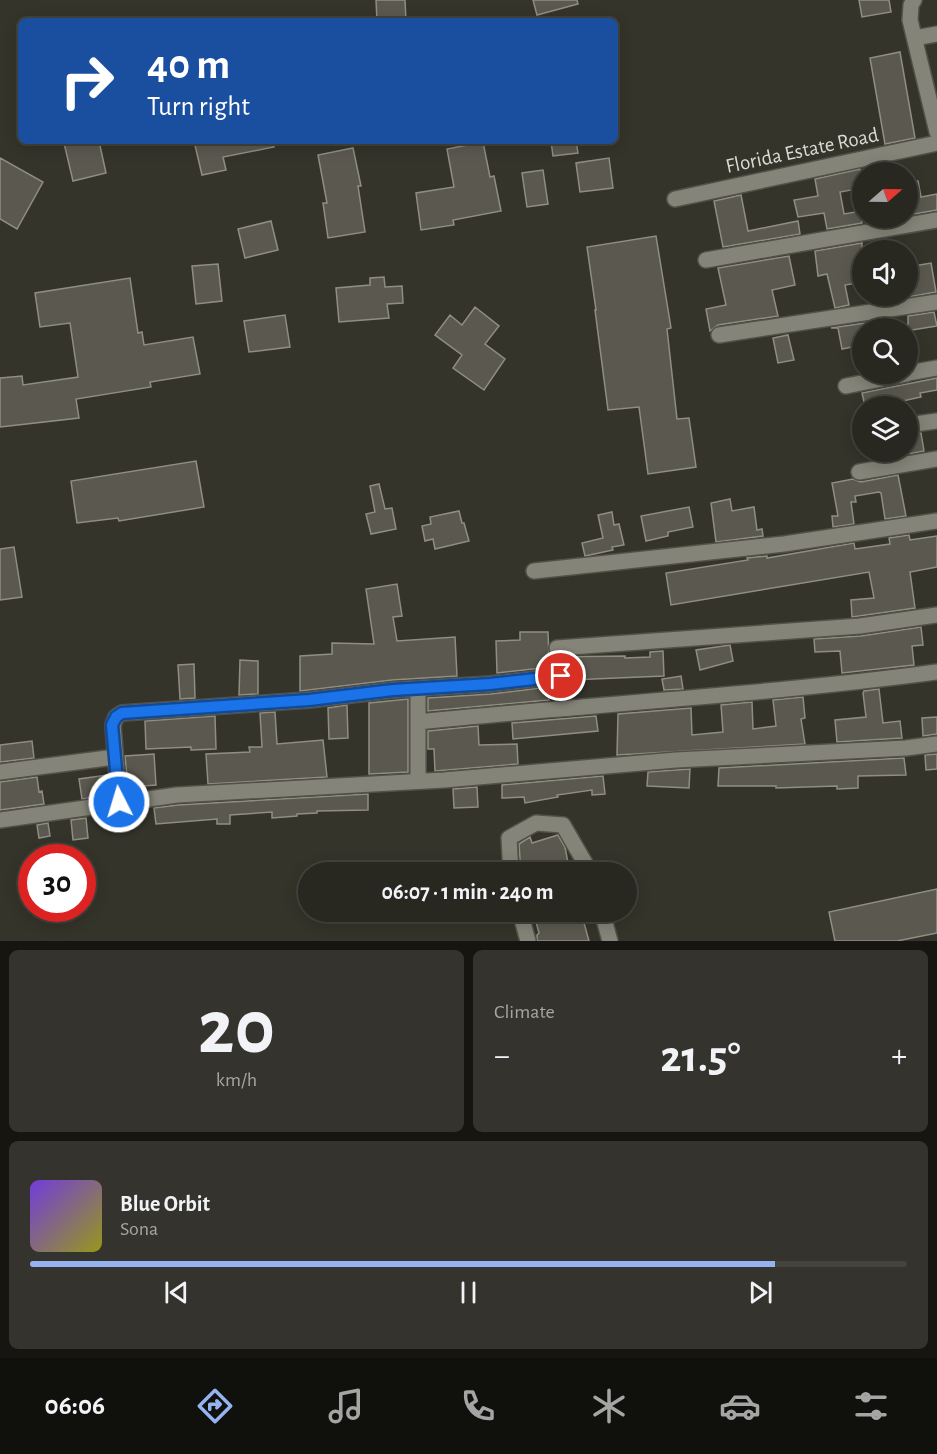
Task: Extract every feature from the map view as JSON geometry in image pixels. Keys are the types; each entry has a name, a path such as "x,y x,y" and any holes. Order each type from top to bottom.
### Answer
{"street":[{"path":"914,0 911,5 910,20 931,81 937,132"},
{"path":"915,38 937,34"},
{"name":"Florida Estate Road","path":"675,199 937,143"},
{"path":"706,260 937,220"},
{"path":"719,335 937,302"},
{"path":"918,372 937,368"},
{"path":"846,386 856,384"},
{"path":"918,424 937,421"},
{"path":"859,472 937,459"},
{"path":"534,571 784,544 937,520"},
{"path":"557,648 860,626 937,615"},
{"path":"418,722 561,707 716,697 937,672"},
{"path":"119,802 112,725 116,717 122,713 256,704 561,676"},
{"path":"418,689 418,780"},
{"path":"0,820 177,795 444,780 676,760 906,748 937,744"},
{"path":"0,772 116,757"},
{"path":"510,862 508,838 536,823 563,825 584,862"},
{"path":"523,922 528,941"},
{"path":"605,922 610,941"}],"building":[{"path":"376,0 405,0 406,18 377,18"},
{"path":"533,0 577,0 578,4 537,15"},
{"path":"859,0 889,0 891,12 862,17"},
{"path":"900,52 915,138 885,144 870,58"},
{"path":"64,144 100,144 106,173 73,181"},
{"path":"195,144 274,144 274,147 223,157 226,170 202,175"},
{"path":"483,144 490,177 494,176 501,211 453,220 454,225 421,230 416,193 454,187 447,149"},
{"path":"551,144 576,144 578,153 553,156"},
{"path":"353,148 361,186 358,186 365,232 328,238 323,203 327,203 318,155"},
{"path":"0,158 43,182 17,229 0,219"},
{"path":"609,158 613,188 580,192 576,163"},
{"path":"543,170 548,204 527,207 522,173"},
{"path":"852,171 852,190 840,192 844,214 852,213 852,225 827,229 824,213 798,217 794,200 818,196 815,179"},
{"path":"918,181 921,197 937,194 937,210 918,213"},
{"path":"741,195 748,231 798,221 800,234 723,247 714,201"},
{"path":"271,221 278,250 245,258 238,229"},
{"path":"656,236 671,328 667,329 677,419 689,418 696,467 648,474 639,407 608,410 587,247"},
{"path":"852,245 852,284 845,285 849,305 835,308 827,274 818,276 815,251"},
{"path":"789,256 795,285 772,290 778,316 718,325 710,331 706,309 726,305 718,268"},
{"path":"931,263 936,292 918,295 918,265"},
{"path":"218,264 222,301 196,304 192,266"},
{"path":"384,277 385,287 402,286 403,303 387,304 389,318 339,322 336,288 370,285 370,278"},
{"path":"130,278 138,333 142,332 144,345 193,337 200,374 150,382 151,387 76,399 79,418 0,427 0,378 22,376 23,385 78,377 70,323 40,327 35,293"},
{"path":"475,307 499,326 485,344 505,359 484,390 453,368 462,355 435,335 450,315 462,325"},
{"path":"934,312 937,326 918,329 918,318 908,318 908,316"},
{"path":"285,315 290,347 249,352 244,321"},
{"path":"852,325 852,347 842,349 838,328 831,328"},
{"path":"788,335 794,360 778,363 773,338"},
{"path":"937,378 937,390 920,393 921,397 918,398 863,396 862,393 918,384 918,382"},
{"path":"918,433 921,433 924,451 918,452"},
{"path":"196,461 204,507 119,521 118,518 77,523 71,481"},
{"path":"898,475 906,516 885,519 879,492 855,496 856,502 851,502 854,524 833,527 832,516 838,516 832,483 853,479 861,482"},
{"path":"379,484 385,509 392,508 396,529 371,534 366,514 375,512 370,486"},
{"path":"730,499 732,511 754,507 757,530 762,529 763,536 716,542 711,503"},
{"path":"689,507 693,527 668,532 668,536 646,541 641,516"},
{"path":"459,511 469,541 435,549 433,539 425,541 422,526 431,524 430,517"},
{"path":"612,512 614,525 619,524 624,545 612,547 613,550 585,556 582,543 603,538 598,515"},
{"path":"909,535 910,540 937,536 937,567 910,572 915,608 852,617 851,600 874,598 869,572 671,605 666,573 748,560 747,558 767,556 767,558 854,543 855,549 890,544 889,538"},
{"path":"14,547 22,597 0,600 0,549"},
{"path":"397,584 402,616 393,617 397,641 455,637 457,676 392,680 300,691 300,656 332,654 332,643 374,644 366,589"},
{"path":"921,627 923,645 912,646 914,665 842,673 840,651 815,652 814,639 861,636"},
{"path":"520,632 548,632 549,657 650,657 650,652 663,651 664,676 570,680 569,671 560,666 497,673 496,641 520,640"},
{"path":"730,645 733,661 700,670 696,650"},
{"path":"240,660 258,661 258,694 239,695"},
{"path":"194,664 195,698 180,699 178,665"},
{"path":"681,676 683,689 664,690 662,679"},
{"path":"548,687 549,700 428,711 428,698"},
{"path":"879,689 883,723 900,721 902,738 837,742 835,720 866,717 863,693"},
{"path":"803,697 805,718 801,719 805,744 617,755 618,714 691,708 692,735 723,732 721,705 752,702 753,729 776,726 773,700"},
{"path":"408,699 408,772 369,774 369,703"},
{"path":"347,705 348,738 329,739 328,708"},
{"path":"275,712 277,744 323,740 327,777 208,784 206,754 250,752 249,747 262,747 260,713"},
{"path":"215,716 216,749 191,750 191,747 146,749 145,721"},
{"path":"596,716 598,731 513,739 512,723"},
{"path":"937,717 937,734 923,736 922,718"},
{"path":"478,726 479,745 517,744 518,764 435,771 434,749 428,749 428,731"},
{"path":"32,741 34,758 0,762 0,745"},
{"path":"154,754 156,785 128,787 125,756"},
{"path":"937,754 937,769 926,770 925,755"},
{"path":"904,758 906,775 858,776 858,788 718,786 719,768"},
{"path":"690,769 689,788 647,786 648,772"},
{"path":"107,775 109,795 82,799 79,779"},
{"path":"603,776 605,794 592,795 592,790 525,803 524,797 502,798 502,785"},
{"path":"37,777 39,792 42,791 44,804 0,810 0,782"},
{"path":"477,787 478,807 454,808 453,789"},
{"path":"368,794 368,810 317,811 317,813 272,818 272,812 230,815 230,824 217,824 217,819 156,824 154,808 178,805"},
{"path":"129,812 131,826 114,827 112,814"},
{"path":"86,818 88,838 73,840 71,820"},
{"path":"48,823 50,836 39,838 37,825"},
{"path":"558,835 565,847 568,862 520,862 519,844 530,837 532,843"},
{"path":"937,889 937,933 897,941 835,941 829,912"},
{"path":"536,922 584,922 589,941 537,941 539,933"}],"route":[{"path":"119,802 112,725 116,717 122,713 309,700 393,690 490,684 561,676"}]}
